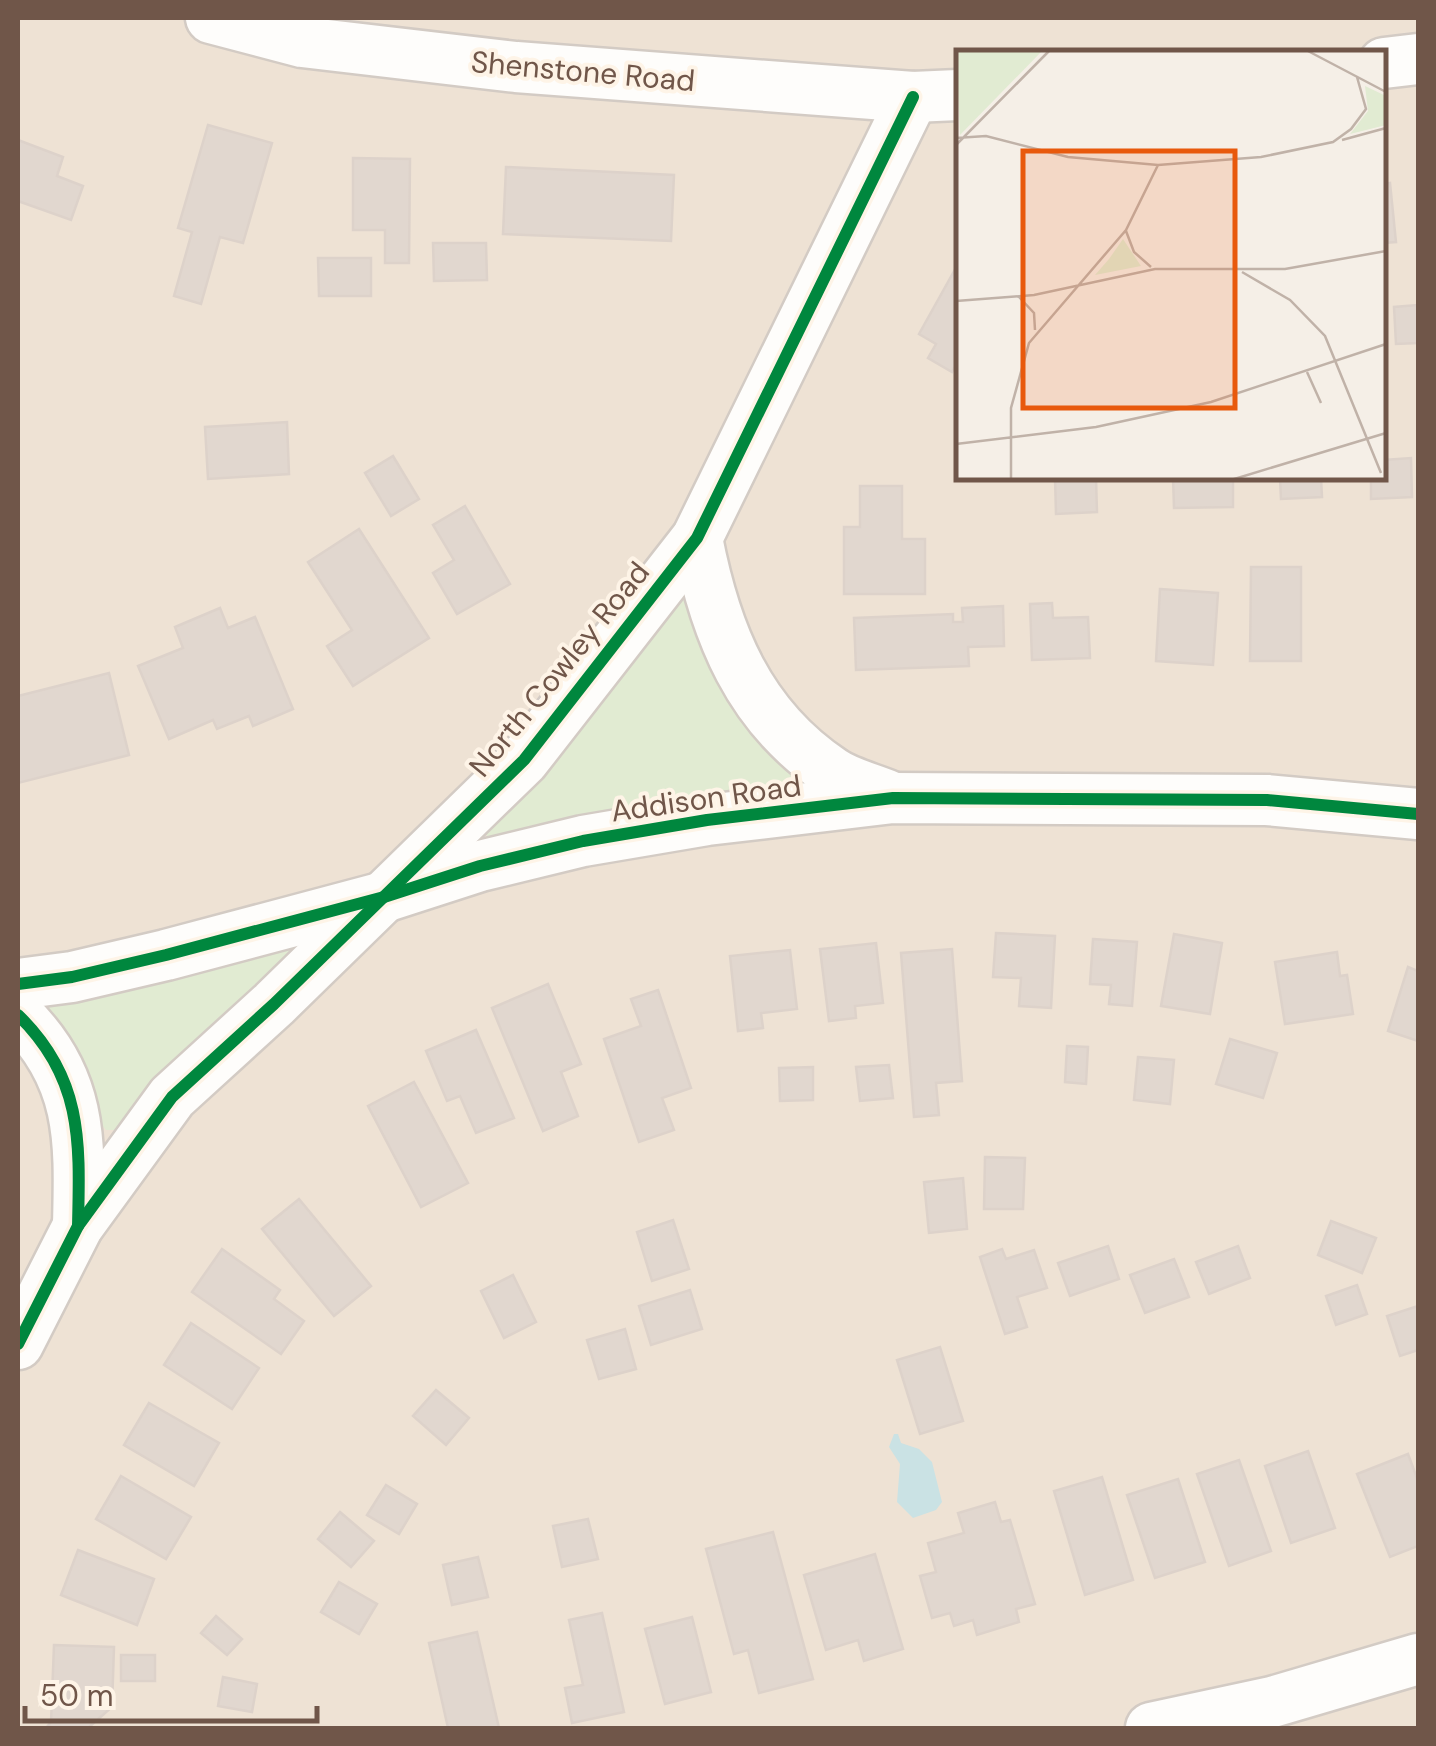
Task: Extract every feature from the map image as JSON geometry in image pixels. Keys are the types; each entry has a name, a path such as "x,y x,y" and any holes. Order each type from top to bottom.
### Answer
{"street":[{"name":"Shenstone Road","path":"210,18 302,42 516,68 936,96"},
{"path":"1386,63 1418,59"},
{"name":"North Cowley Road","path":"18,1344 78,1226 172,1097 524,760 697,538 936,96"},
{"path":"697,538 722,636 747,685 785,733 834,774 893,798"},
{"name":"Addison Road","path":"18,984 147,960 384,898 480,866 583,841 708,820 893,798 1266,800 1418,814"},
{"name":"North Cowley Road","path":"18,1015 52,1059 73,1102 80,1151 78,1226"},
{"path":"1161,1728 1272,1702 1418,1659"}],"shaded area":[{"path":"18,18 1418,18 1418,1728 18,1728"}],"green space":[{"path":"681,594 690,604 701,645 728,702 752,735 799,777 800,783 486,843 488,827"},
{"path":"310,938 114,1130 106,1130 44,1006 47,1002"}],"water":[{"path":"894,1434 898,1434 901,1443 919,1449 932,1462 942,1502 936,1510 913,1518 897,1502 900,1464 889,1447"}],"building":[{"path":"208,125 272,143 243,243 220,237 201,304 174,296 192,232 178,228"},
{"path":"18,140 63,157 57,176 83,186 71,220 18,201"},
{"path":"353,158 410,159 409,263 385,263 385,230 353,230"},
{"path":"506,167 674,175 671,241 503,234"},
{"path":"1390,183 1396,242 1386,243 1386,184"},
{"path":"433,243 486,243 487,280 434,281"},
{"path":"318,258 371,258 371,296 319,296"},
{"path":"956,268 956,365 952,372 928,358 936,344 919,334"},
{"path":"1417,305 1418,343 1396,344 1394,307"},
{"path":"287,422 289,474 208,479 205,427"},
{"path":"393,456 419,499 391,516 365,473"},
{"path":"1411,458 1412,497 1371,499 1371,480 1386,480 1386,460"},
{"path":"1055,480 1096,480 1097,512 1056,514"},
{"path":"1173,480 1233,480 1233,507 1174,508"},
{"path":"1280,480 1321,480 1322,497 1281,499"},
{"path":"860,486 902,486 902,539 925,539 925,594 844,594 844,527 860,527"},
{"path":"465,506 510,584 457,614 433,573 454,560 433,525"},
{"path":"359,529 429,638 353,686 327,646 352,630 308,562"},
{"path":"1251,567 1301,567 1301,661 1250,661"},
{"path":"1160,589 1218,593 1213,665 1156,661"},
{"path":"1052,603 1053,618 1088,617 1090,658 1032,660 1030,604"},
{"path":"1003,606 1004,646 968,647 969,666 856,670 854,618 953,614 953,622 963,622 962,608"},
{"path":"220,608 228,628 255,617 293,709 253,726 249,716 217,729 213,720 169,739 138,666 183,648 175,627"},
{"path":"109,673 129,755 18,783 18,696"},
{"path":"996,933 1055,936 1051,1008 1019,1006 1021,978 993,977"},
{"path":"1174,934 1222,943 1210,1014 1161,1006"},
{"path":"1093,939 1137,942 1132,1006 1109,1004 1111,985 1090,984"},
{"path":"876,943 883,1003 855,1006 856,1018 829,1021 820,949"},
{"path":"952,949 962,1081 936,1083 939,1115 914,1117 901,953"},
{"path":"790,950 797,1009 761,1013 763,1028 738,1031 730,956"},
{"path":"1337,952 1340,976 1347,975 1353,1014 1285,1024 1275,962"},
{"path":"1408,967 1418,971 1418,1041 1388,1031"},
{"path":"548,984 581,1064 561,1072 578,1116 543,1131 492,1008"},
{"path":"658,990 691,1088 662,1098 674,1130 639,1142 604,1039 641,1026 631,999"},
{"path":"476,1030 514,1118 476,1133 460,1096 447,1101 426,1051"},
{"path":"1230,1039 1277,1053 1263,1098 1216,1084"},
{"path":"1067,1046 1088,1047 1086,1084 1065,1082"},
{"path":"1138,1057 1174,1060 1170,1104 1134,1100"},
{"path":"889,1065 893,1098 860,1101 856,1067"},
{"path":"813,1067 813,1100 780,1101 779,1068"},
{"path":"414,1082 468,1183 421,1207 368,1106"},
{"path":"985,1157 1025,1158 1023,1209 984,1209"},
{"path":"963,1178 967,1229 929,1233 924,1182"},
{"path":"299,1199 371,1286 334,1316 262,1229"},
{"path":"673,1220 689,1269 652,1281 637,1232"},
{"path":"1331,1221 1376,1238 1362,1273 1318,1255"},
{"path":"1108,1246 1119,1279 1070,1296 1058,1263"},
{"path":"1238,1246 1250,1278 1209,1294 1196,1262"},
{"path":"222,1249 280,1290 274,1299 304,1321 281,1354 192,1292"},
{"path":"1002,1249 1006,1259 1034,1250 1047,1288 1017,1297 1027,1327 1005,1334 980,1257"},
{"path":"1174,1259 1189,1297 1145,1313 1130,1275"},
{"path":"513,1275 536,1322 504,1338 481,1291"},
{"path":"1357,1285 1367,1314 1336,1325 1326,1296"},
{"path":"690,1290 702,1329 651,1345 639,1306"},
{"path":"1418,1306 1418,1350 1400,1356 1387,1316"},
{"path":"191,1323 259,1368 232,1409 164,1365"},
{"path":"625,1329 636,1369 599,1379 587,1340"},
{"path":"940,1347 963,1421 920,1434 897,1360"},
{"path":"436,1390 469,1418 446,1445 413,1416"},
{"path":"149,1403 219,1443 194,1486 124,1445"},
{"path":"1308,1451 1335,1528 1291,1543 1265,1466"},
{"path":"1408,1454 1418,1481 1418,1546 1390,1557 1357,1474"},
{"path":"1239,1460 1271,1551 1229,1566 1197,1474"},
{"path":"121,1476 191,1517 166,1559 96,1519"},
{"path":"1102,1477 1133,1580 1085,1595 1054,1491"},
{"path":"1178,1479 1205,1562 1155,1578 1127,1495"},
{"path":"386,1485 417,1504 399,1534 367,1515"},
{"path":"995,1502 1001,1522 1010,1520 1035,1604 1016,1609 1019,1622 977,1635 973,1620 954,1626 950,1613 932,1618 920,1576 936,1572 928,1543 964,1533 958,1513"},
{"path":"340,1512 374,1541 351,1567 318,1539"},
{"path":"588,1519 598,1559 562,1567 553,1526"},
{"path":"773,1532 813,1679 759,1693 748,1650 734,1654 706,1549"},
{"path":"78,1550 154,1579 137,1625 61,1595"},
{"path":"875,1554 903,1649 864,1661 858,1640 826,1650 804,1575"},
{"path":"478,1557 488,1597 452,1605 443,1565"},
{"path":"339,1582 377,1604 359,1634 321,1612"},
{"path":"602,1613 624,1712 572,1723 565,1688 583,1685 569,1620"},
{"path":"216,1616 242,1639 227,1655 201,1633"},
{"path":"692,1617 711,1692 665,1704 645,1629"},
{"path":"477,1632 499,1728 448,1728 429,1643"},
{"path":"54,1645 114,1647 112,1707 88,1728 46,1728 51,1722"},
{"path":"121,1655 155,1655 155,1681 121,1681"},
{"path":"223,1677 257,1684 252,1712 218,1706"}],"cycle path":[{"path":"18,1344 78,1226 172,1097 274,1004 524,760 697,538 913,97"},
{"path":"18,984 72,977 166,955 384,897 480,866 583,841 707,820 893,798 1267,800 1418,814"},
{"path":"18,1015 39,1039 66,1087 77,1139 78,1226"}]}
